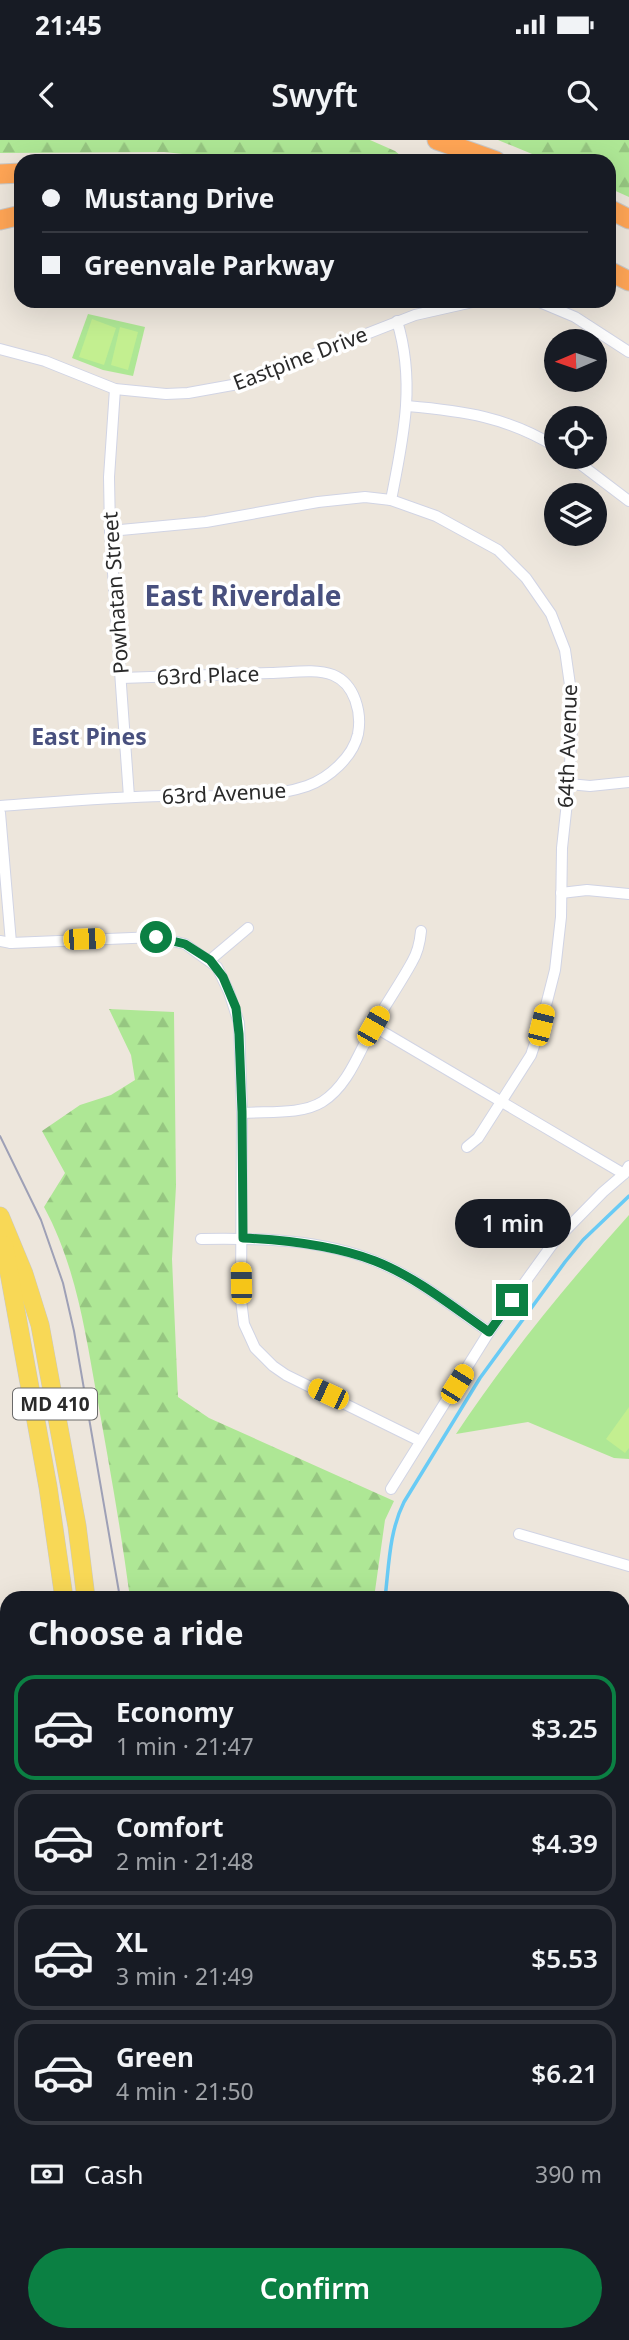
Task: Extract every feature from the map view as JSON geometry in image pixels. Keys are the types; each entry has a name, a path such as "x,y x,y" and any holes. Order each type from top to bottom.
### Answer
{"highway":[{"path":"440,140 477,154"}],"main road":[{"name":"MD 410","path":"0,1216 24,1274 40,1325 77,1526 85,1591"},
{"name":"MD 410","path":"0,1224 48,1487 63,1591"}],"street":[{"name":"Eastpine Drive","path":"0,349 45,361 116,390 166,394 205,391 238,384 397,321 443,308"},
{"path":"554,308 575,317 629,352"},
{"path":"391,500 407,406 403,354 397,321"},
{"name":"Powhatan Street","path":"116,390 109,477 110,531 129,797"},
{"path":"407,406 469,412 491,417 532,432 544,440"},
{"path":"588,469 629,501"},
{"name":"64th Avenue","path":"110,531 206,522 318,502 365,497 391,500 436,516 498,551 526,578 551,614 565,650 573,706 564,822 561,917 555,970 531,1055 478,1138 467,1147"},
{"name":"63rd Place","path":"121,678 295,673"},
{"name":"63rd Avenue","path":"0,806 129,797 279,792 310,785 323,778 353,747 359,721 357,706 353,693 337,677 325,673 295,673"},
{"path":"569,784 590,786 629,782"},
{"path":"0,813 6,942 156,937 185,944 210,960 223,977 236,1008 239,1034 243,1238 241,1300 244,1324 255,1348 263,1358 286,1375 420,1441"},
{"path":"561,893 587,890 629,894"},
{"path":"210,960 248,928"},
{"path":"242,1112 299,1109 321,1103 338,1088 352,1069 373,1026 412,962 421,931"},
{"path":"373,1026 626,1170 554,1242 489,1332 391,1489"},
{"path":"201,1239 243,1238 304,1243 376,1261 410,1279 489,1332"},
{"path":"519,1534 629,1566"}],"green space":[{"path":"0,140 370,140 399,154 164,152 0,153"},
{"path":"498,140 629,140 629,197 616,191 616,154 532,154"},
{"path":"88,314 145,327 133,376 103,370 72,358"},
{"path":"92,319 116,328 104,365 79,357"},
{"path":"120,327 138,332 128,370 111,365"},
{"path":"109,1009 174,1012 176,1186 172,1259 178,1397 209,1418 394,1501 385,1520 375,1591 129,1591 115,1497 83,1323 64,1252 44,1207 65,1173 42,1131 80,1105 111,1095 135,1080 131,1055"},
{"path":"629,1215 629,1459 614,1458 528,1422 456,1434 538,1322"},
{"path":"629,1407 629,1448 625,1453 606,1439"}],"waterway":[{"path":"386,1591 392,1537 399,1513 480,1378 583,1240 629,1196"}],"tram line":[{"path":"0,1136 41,1220 63,1283 74,1331 119,1591"}],"district":[{"name":"East Riverdale","path":"243,595"},
{"name":"East Pines","path":"89,736"}],"route":[{"path":"156,937 185,944 210,960 223,977 236,1008 239,1023 242,1112 243,1238 304,1243 376,1261 410,1279 489,1332 512,1300"}]}
